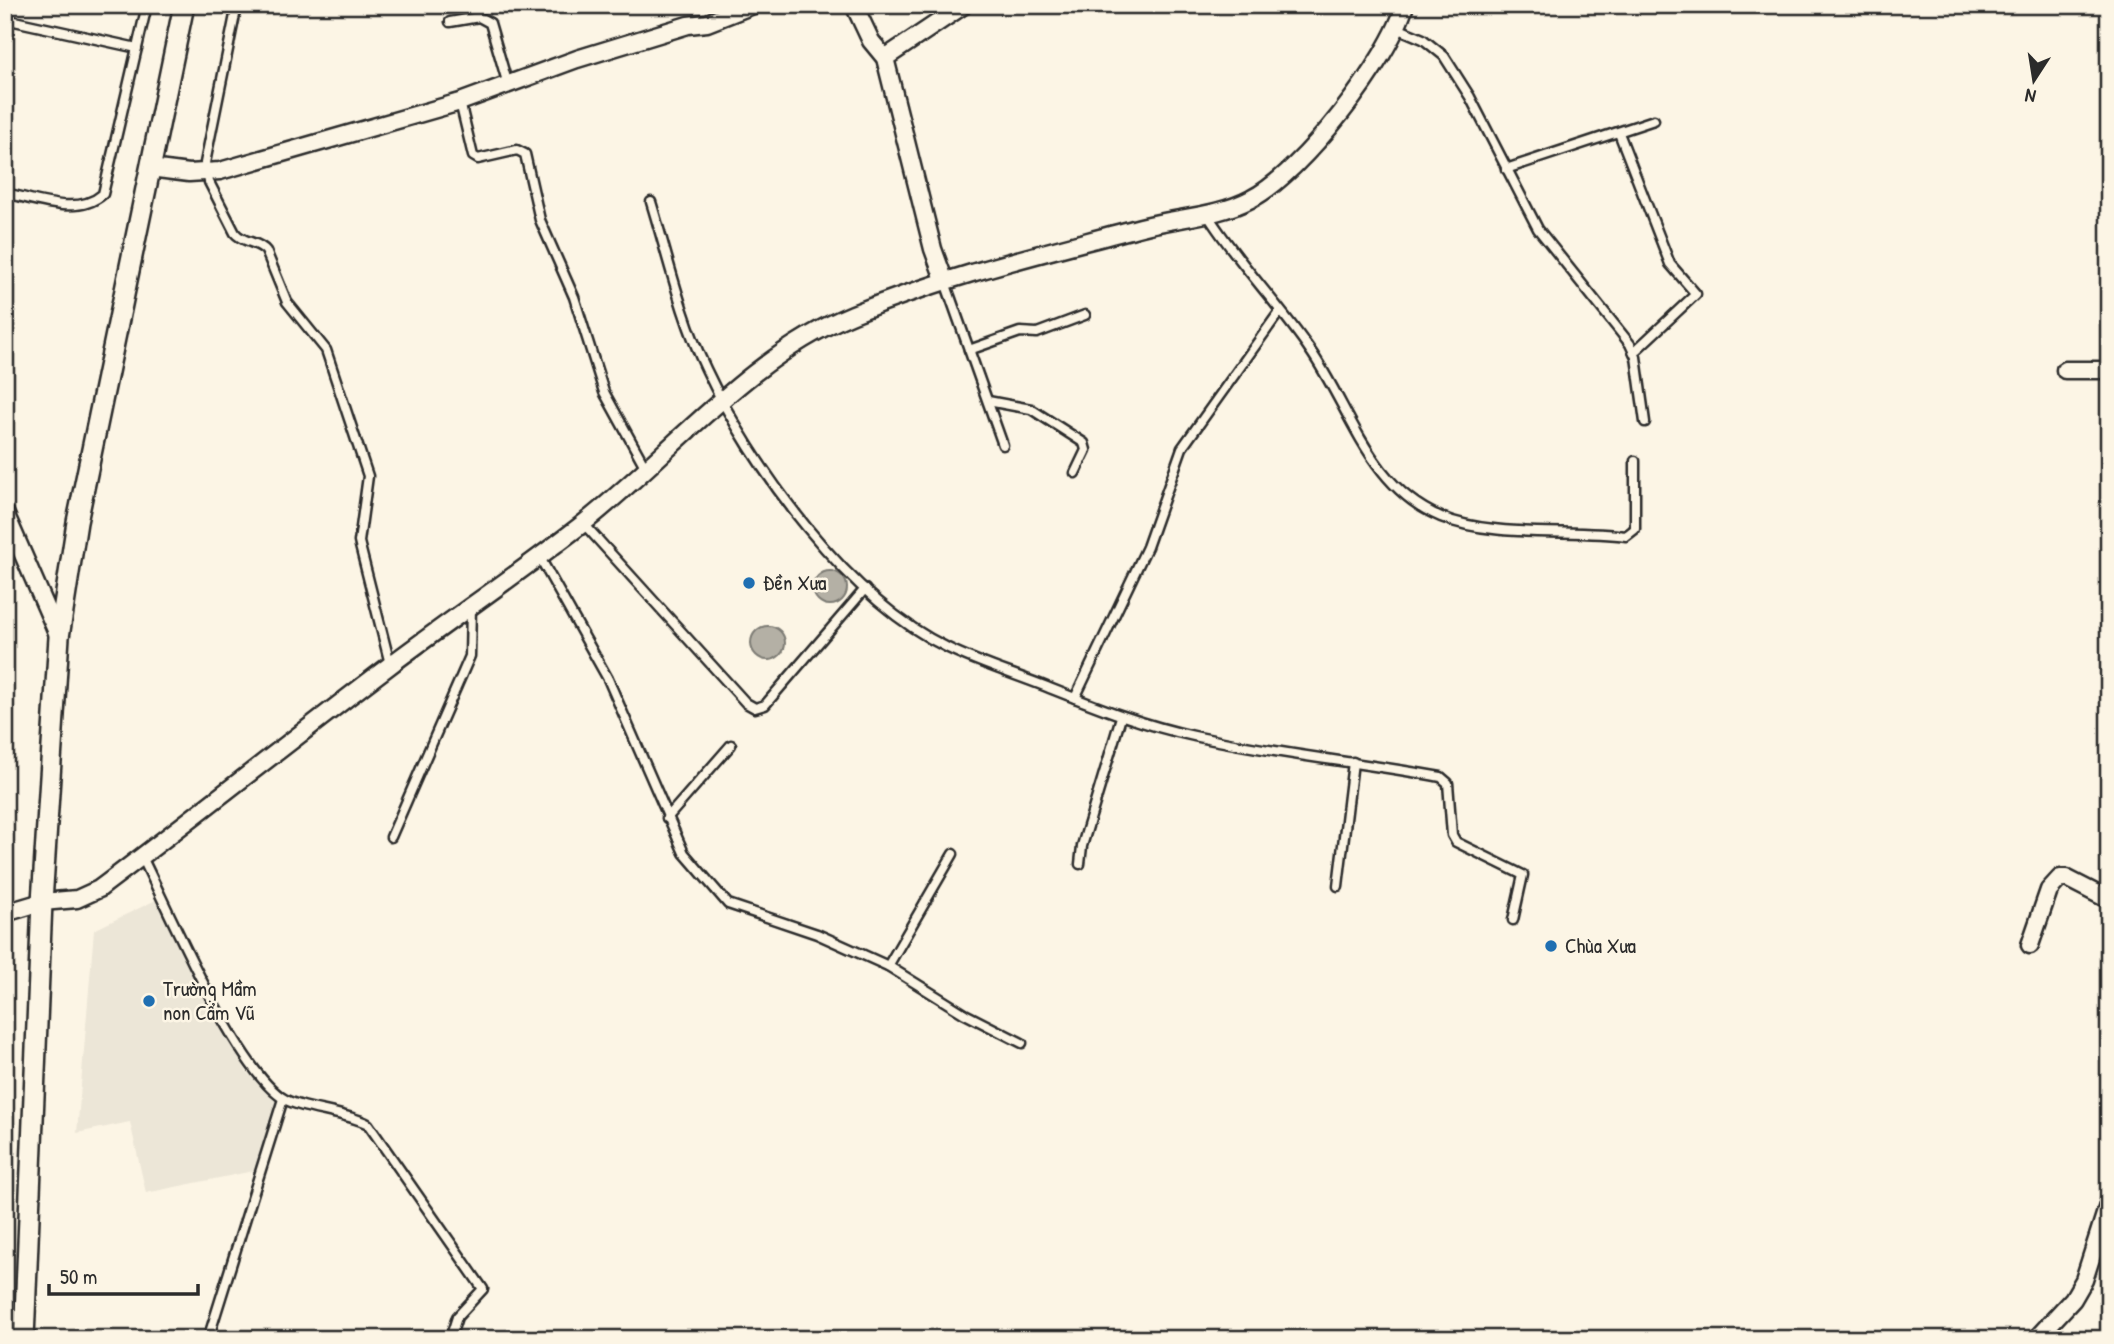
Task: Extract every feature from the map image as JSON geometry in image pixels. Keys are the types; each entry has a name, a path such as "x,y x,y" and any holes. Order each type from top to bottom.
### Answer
{"street":[{"path":"24,1339 42,902 59,637 80,509 155,168 184,5"},
{"path":"155,168 197,173 460,102 577,60 688,25 707,23 753,5"},
{"path":"854,5 871,41 885,58 933,249 945,282"},
{"path":"885,58 964,5"},
{"path":"5,913 42,902 77,899 99,889 390,665 583,523 781,353 814,333 852,314 945,282 1162,222 1207,214 1255,197 1292,170 1367,76 1397,28 1405,5"},
{"path":"2065,370 2109,370"},
{"path":"5,513 59,637"},
{"path":"2030,945 2049,890 2060,878 2066,878 2109,900"},
{"path":"2036,1339 2073,1299 2084,1280 2109,1202"}],"lane":[{"path":"5,193 69,206 83,206 103,194 147,5"},
{"path":"237,5 207,146 197,173 240,239 262,246 266,251 287,302 317,336 332,363 368,476 359,542 390,665"},
{"path":"450,22 479,17 490,23 508,85"},
{"path":"5,19 137,48"},
{"path":"1397,28 1423,39 1444,56 1470,97 1538,229 1634,352 1645,422"},
{"path":"460,102 473,156 478,159 517,150 525,154 540,220 573,296 604,392 647,470"},
{"path":"1506,169 1654,120"},
{"path":"1619,133 1670,264 1696,294 1634,352"},
{"path":"651,202 695,344 724,400 772,482 820,544 864,589 899,617 946,647 1121,717 1236,745 1441,776 1448,783 1452,835 1456,842 1522,874 1513,920"},
{"path":"1207,214 1230,250 1311,351 1380,472 1417,506 1444,519 1483,527 1630,535 1635,528 1635,461"},
{"path":"945,282 1003,445"},
{"path":"1075,698 1146,547 1182,448 1280,311"},
{"path":"969,350 1020,332 1037,333 1085,315"},
{"path":"988,401 1031,409 1084,443 1086,450 1075,473"},
{"path":"583,523 746,703 755,708 765,705 864,589"},
{"path":"539,555 608,679 667,818 689,860 728,904 817,934 888,966 965,1014 1022,1042"},
{"path":"391,837 470,656 471,606"},
{"path":"1080,863 1082,846 1121,717"},
{"path":"667,818 731,746"},
{"path":"1338,886 1353,762"},
{"path":"888,966 953,854"},
{"path":"142,857 251,1066 283,1099 356,1118 368,1124 483,1289 457,1317 450,1339"},
{"path":"208,1339 283,1099"}],"shaded area":[{"path":"830,571 842,576 847,588 842,600 830,605 818,600 813,588 818,576"},
{"path":"768,626 780,631 785,643 780,655 768,660 756,655 751,643 756,631"},
{"name":"Trường Mầm non Cẩm Vũ","path":"158,899 247,1072 278,1101 258,1170 146,1193 130,1122 77,1133 94,930"}],"place":[{"name":"Đền Xưa","path":"749,583"},
{"name":"Chùa Xưa","path":"1551,946"},
{"name":"Trường Mầm non Cẩm Vũ","path":"149,1001"}]}
